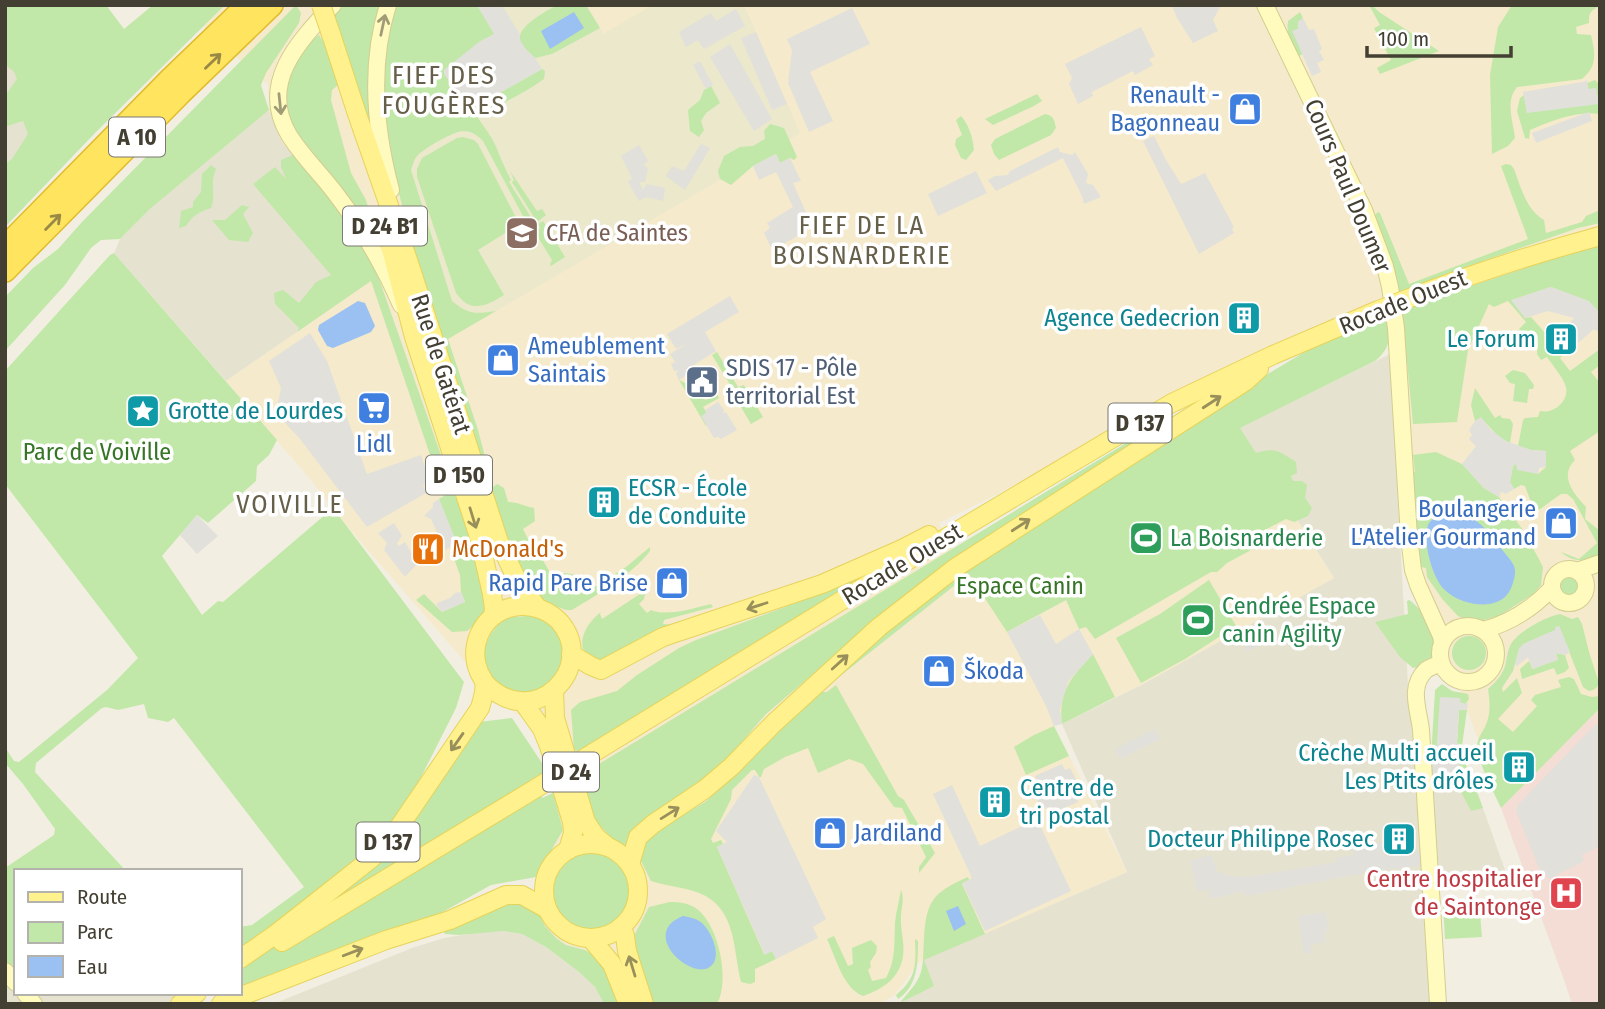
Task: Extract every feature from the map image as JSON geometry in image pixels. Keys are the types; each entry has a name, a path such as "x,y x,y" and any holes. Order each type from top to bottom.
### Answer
{"highway":[{"name":"A 10","path":"5,247 169,80 247,5"},
{"name":"A 10","path":"5,271 272,5"}],"main road":[{"name":"Rue de Gatérat","path":"321,5 408,260 499,542 517,580 537,607"},
{"name":"Rue de Gatérat","path":"356,114 414,337 479,537 492,594 493,616"},
{"name":"Rocade Ouest","path":"242,966 875,580 1172,403 1273,355 1376,311 1466,276 1600,236"},
{"name":"D 137","path":"630,864 638,837 731,767 774,723 879,626 955,568 1246,380 1273,355"},
{"name":"D 137","path":"571,654 601,670 663,637 822,584 902,550 995,500 1012,498"},
{"path":"514,606 537,607 553,616 568,636 571,654 569,668 554,691 545,697 523,702 512,700 501,696 484,682 477,668 476,646 484,625 493,616 514,606"},
{"name":"D 137","path":"242,958 295,920 372,858 396,833 480,708 484,682"},
{"name":"D 24","path":"554,691 555,718 586,822 596,837 607,846"},
{"name":"D 24","path":"523,702 542,729 549,746 572,822 573,833 568,850"},
{"path":"591,844 607,846 620,853 630,864 638,884 638,899 631,918 622,928 607,937 591,939 564,931 554,921 547,909 544,890 548,871 568,850 591,844"},
{"path":"220,1004 386,940 450,920 506,895 522,895 547,909"},
{"path":"622,928 644,1004"},
{"path":"591,939 612,964 628,1004"}],"street":[{"name":"D 24 B1","path":"334,5 300,41 288,61 280,81 278,100 281,117 290,138 360,227 398,299 414,337"},
{"path":"388,5 378,46 376,101 386,173 408,260"},
{"name":"Cours Paul Doumer","path":"1265,5 1364,210 1391,287 1413,570 1442,642"},
{"path":"1582,577 1600,563"},
{"path":"1566,569 1582,577 1587,589 1581,600 1570,604 1556,595 1552,582 1557,573 1566,569"},
{"path":"1582,577 1600,571"},
{"name":"Cours Paul Doumer","path":"1418,585 1444,616 1462,626"},
{"path":"1483,630 1513,619 1535,604 1556,595"},
{"path":"1496,646 1509,632 1556,595"},
{"path":"1462,626 1475,626 1483,630 1489,634 1496,646 1494,665 1482,679 1468,682 1455,680 1446,669 1440,651 1442,642 1453,630 1462,626"},
{"path":"1438,1004 1419,709 1424,689 1446,669"}],"shaded area":[{"path":"218,5 1600,5 1600,708 1503,807 1415,570 1388,301 939,523 956,554 1239,428 1334,578 1141,685 1054,726 1127,872 919,962 895,995 879,1004 620,1004 585,950 566,945 556,938 545,926 538,912 536,877 563,830 533,724 485,694 472,670 226,381 378,276 370,258 331,199 282,142 269,110 268,85 200,24"},
{"name":"CFA de Saintes","path":"477,5 586,5 603,34 653,5 744,5 800,133 448,339 389,154 526,78"},
{"path":"477,5 502,5 525,48 542,69 478,105 466,103 444,74 444,70 479,42 494,34"},
{"path":"1169,5 1221,5 1213,20 1218,31 1193,43"},
{"path":"852,8 870,44 810,72 833,121 809,132 788,83 792,50 787,39"},
{"path":"736,9 745,26 704,49 698,40 686,47 679,32 711,13 716,21"},
{"path":"1303,18 1309,30 1314,29 1324,60 1317,63 1321,72 1312,76 1292,31 1298,29 1298,22"},
{"path":"1141,27 1155,56 1149,59 1153,65 1135,75 1133,71 1092,92 1093,96 1078,104 1069,84 1072,78 1065,64"},
{"path":"756,32 787,104 772,110 741,38"},
{"path":"730,44 772,119 754,131 710,57"},
{"path":"5,52 28,68 5,102"},
{"path":"700,61 713,85 706,89 693,65"},
{"path":"1587,80 1588,89 1596,88 1599,104 1527,113 1523,92"},
{"path":"269,110 282,142 331,199 378,276 226,381 114,253 120,239 150,209"},
{"path":"1589,112 1592,121 1536,143 1532,133"},
{"path":"23,121 29,134 5,184 5,127"},
{"path":"1154,136 1181,184 1205,173 1234,227 1234,233 1199,254 1143,141"},
{"path":"701,144 710,148 685,190 666,176 672,166 684,171"},
{"path":"639,145 648,161 643,165 648,168 645,182 639,182 643,190 647,184 665,188 663,201 646,197 639,201 628,182 632,178 621,156"},
{"path":"1058,147 1060,152 1072,155 1075,152 1088,174 1086,183 1093,185 1101,197 1084,204 1063,158 996,191 988,180 995,176 1008,175 1010,171"},
{"path":"776,154 780,163 790,158 801,181 793,183 808,217 796,237 772,250 764,233 770,228 767,223 793,207 776,172 759,180 753,166"},
{"path":"976,171 987,193 938,216 928,194"},
{"path":"1551,287 1589,301 1600,313 1600,333 1594,329 1578,343 1564,329 1574,318 1548,311 1525,318 1511,300"},
{"path":"730,296 739,312 705,332 716,351 692,366 694,370 679,380 676,374 678,370 674,371 671,364 675,362 670,354 688,343 676,349 667,334"},
{"path":"310,333 327,361 367,474 421,455 430,482 423,485 426,493 367,527 300,439 276,413 281,388 269,361"},
{"path":"1390,354 1408,685 1417,785 1471,774 1506,873 1424,885 1433,1004 898,1004 933,986 923,960 1127,872 1062,724 1141,685 1334,578 1239,428"},
{"path":"718,402 737,430 721,439 714,438 701,416"},
{"path":"1481,417 1490,429 1506,441 1531,450 1546,451 1546,467 1539,468 1538,474 1517,470 1516,464 1513,466 1510,482 1514,489 1506,494 1501,492 1499,497 1484,488 1462,464 1476,446 1469,439 1472,435 1469,430"},
{"path":"439,499 457,543 445,550 431,519 424,516"},
{"path":"197,515 218,536 197,554 180,535"},
{"path":"394,523 402,536 398,545 405,542 414,557 410,561 417,564 405,577 384,550 387,543 378,533"},
{"path":"461,592 465,602 442,612 437,606 437,603"},
{"path":"1040,615 1056,644 1079,629 1093,654 1068,682 1060,709 1062,724 1054,726 1007,632"},
{"path":"1260,623 1269,640 1247,652 1238,634"},
{"path":"1559,626 1570,652 1565,655 1556,653 1558,660 1532,669 1528,657 1517,666 1515,664 1523,644"},
{"path":"1440,697 1460,698 1461,703 1468,702 1467,710 1459,710 1457,743 1462,746 1462,755 1452,746 1444,746 1436,754"},
{"name":"Centre hospitalier de Saintonge","path":"1600,708 1600,1004 1572,1004 1501,808"},
{"path":"1600,722 1600,846 1582,855 1584,861 1549,879 1545,874 1542,875 1516,811 1518,805"},
{"path":"1155,729 1160,739 1120,759 1115,749"},
{"path":"1454,751 1464,775 1450,780 1447,771 1448,780 1432,783 1431,759"},
{"path":"1062,764 1065,770 1070,768 1076,779 1080,791 1075,794 1078,802 1050,814 1047,807 1041,809 1031,786 1038,783 1035,776"},
{"path":"754,775 759,777 826,919 813,927 818,938 776,959 772,951 765,955 717,847 727,842 716,831"},
{"path":"952,785 980,846 1037,819 1071,891 985,931 962,883 972,878 933,794"},
{"path":"1371,836 1374,844 1381,842 1383,855 1419,851 1419,866 1379,870 1246,896 1243,891 1211,899 1208,889 1198,892 1190,860 1212,855 1217,872 1236,877 1259,875 1337,862 1336,858 1354,855 1351,840"},
{"path":"1326,912 1328,930 1325,931 1325,942 1310,945 1312,953 1304,954 1298,916"},
{"path":"503,931 522,934 546,947 595,987 604,1004 273,1004 412,948 444,938"},
{"path":"5,960 14,970 14,995 185,995 196,1004 5,1004"}],"green space":[{"path":"5,5 106,5 124,29 153,5 225,5 95,133 5,227 5,164 12,159 28,134 23,121 5,127 5,96 17,79 5,64"},
{"path":"296,5 301,13 299,23 261,85 269,110 150,209 120,239 101,240 91,248 65,285 5,351 5,297 33,268 58,249"},
{"path":"339,5 381,5 372,137 333,11"},
{"path":"395,5 477,5 495,34 479,42 478,105 542,69 545,71 544,79 476,115 495,144 511,180 509,182 537,227 531,231 483,141 472,133 459,132 433,144 417,157 411,170 452,301 472,312 496,311 448,339 478,430 493,487 497,484 504,488 508,502 534,508 535,521 523,529 528,539 531,539 553,578 565,573 577,575 585,593 626,567 650,547 643,560 624,576 572,610 550,604 531,590 501,530 437,338 396,182 383,109 384,47"},
{"path":"557,5 586,5 600,28 552,54 535,58 522,45 520,35 534,20"},
{"path":"1369,5 1439,51 1380,74 1377,68 1391,60 1374,28 1380,25"},
{"path":"1512,5 1600,5 1590,13 1589,23 1576,27 1577,34 1591,35 1594,59 1591,69 1582,79 1517,87 1511,98 1515,138 1508,146 1492,154 1490,75 1498,27"},
{"path":"1300,12 1303,18 1298,22 1298,29 1293,31 1303,54 1297,57 1289,39 1288,21"},
{"path":"319,35 325,44 338,85 332,90 331,100 351,173 366,200 380,249 291,129 284,108 289,68 308,43"},
{"path":"1595,80 1600,85 1600,114 1574,115 1555,120 1530,130 1529,139 1525,138 1517,111 1520,98 1524,95 1527,113 1588,89 1587,83"},
{"path":"711,86 720,103 706,113 701,121 704,130 699,137 690,131 688,110 700,100 704,90"},
{"path":"1037,94 1042,101 1034,106 993,125 985,119"},
{"path":"1045,114 1055,122 1056,128 1051,135 999,160 991,145 995,139"},
{"path":"961,116 973,141 974,150 966,160 961,158 955,145 956,139 962,135 956,120"},
{"path":"770,124 784,128 797,157 780,163 776,154 753,166 731,185 720,179 718,171 724,156 740,147 753,146 765,139 764,131"},
{"path":"463,137 478,144 525,235 519,238 513,228 478,250 504,295 479,306 467,304 456,293 417,177 422,158"},
{"path":"293,155 340,213 378,276 462,515 483,585 487,609 482,619 467,631 452,632 416,600 424,594 442,612 465,602 461,592 460,575 450,548 456,543 439,499 444,496 371,281 297,332 299,328 275,304 274,293 283,290 299,303 316,282 331,275 253,184 275,167 286,179 281,160"},
{"path":"1506,164 1514,169 1528,204 1544,220 1546,233 1582,222 1586,216 1600,210 1600,223 1578,228 1460,269 1397,294 1387,246 1375,215 1380,213 1409,284 1528,239 1501,166"},
{"path":"211,165 216,169 211,208 197,214 186,226 179,228 181,211 193,207 193,202 201,192 202,174"},
{"path":"510,171 537,211 542,209 546,215 537,222 512,182 514,180"},
{"path":"242,205 249,207 243,214 253,233 248,242 229,240 212,220 225,220"},
{"path":"543,221 565,257 551,266 552,260 535,232 540,228 538,224"},
{"path":"1600,246 1600,313 1588,301 1551,287 1512,300 1525,318 1531,317 1561,351 1563,355 1560,358 1570,371 1600,349 1600,365 1591,372 1600,383 1600,431 1570,451 1575,460 1570,466 1568,478 1586,507 1585,519 1600,531 1600,556 1579,560 1561,552 1579,559 1597,543 1573,499 1567,494 1561,494 1535,513 1525,486 1514,489 1510,482 1513,466 1517,463 1538,474 1546,467 1546,451 1518,446 1523,420 1538,417 1540,411 1555,409 1563,402 1566,392 1563,379 1547,357 1541,360 1537,354 1538,342 1522,340 1519,329 1526,322 1508,301 1494,307 1489,304 1468,350 1457,422 1413,424 1402,309 1570,253"},
{"name":"Parc de Voiville","path":"114,253 277,440 269,455 257,466 256,481 208,523 197,515 162,556 202,615 218,601 223,602 333,508 464,682 456,708 412,795 388,834 242,953 242,927 252,925 304,887 174,718 168,722 148,718 144,704 118,710 102,708 36,763 35,772 124,869 14,869 14,970 5,960 5,868 54,835 55,829 5,763 5,747 14,761 19,762 107,690 138,658 5,484 5,371"},
{"name":"Espace Canin","path":"1385,316 1387,346 1375,361 1240,428 1256,453 1277,451 1296,462 1297,473 1291,476 1293,481 1302,481 1307,485 1305,498 1312,508 1308,516 1294,522 1286,519 1253,536 1256,544 1253,549 1227,563 1217,572 1211,572 1095,639 1086,627 1079,629 1066,600 1007,632 969,574 820,692 827,692 836,685 898,796 904,800 935,853 919,873 919,867 926,857 902,808 894,807 863,764 849,759 818,773 808,748 764,769 761,777 752,770 732,790 731,799 711,839 713,843 721,840 723,844 717,847 764,954 772,951 776,959 755,969 755,982 741,982 727,919 711,900 699,893 651,881 641,861 641,848 648,836 705,802 733,778 766,739 819,688 948,583 1271,372 1308,350"},
{"path":"717,352 738,387 744,385 763,417 751,424 712,355"},
{"path":"1513,370 1525,373 1534,385 1533,389 1529,389 1527,403 1513,401 1515,384 1510,383 1505,376"},
{"path":"679,380 693,387 706,400 717,394 719,398 703,407 707,413 706,426"},
{"path":"1475,388 1495,418 1500,415 1510,419 1513,424 1510,443 1500,438 1481,418 1475,421 1471,405"},
{"path":"1205,401 892,607 766,714 704,786 627,852 596,822 582,777 594,767 1141,434"},
{"path":"1436,452 1462,464 1484,488 1499,497 1525,533 1543,567 1541,585 1533,594 1499,616 1479,621 1458,616 1427,577 1426,568 1421,567 1411,473 1415,472 1413,455"},
{"path":"872,570 587,752 574,750 571,710 580,702 617,691 637,675 696,640 825,592"},
{"path":"1569,576 1576,579 1579,586 1576,593 1569,596 1562,593 1559,586 1562,579"},
{"path":"1209,580 1236,626 1141,683 1116,638 1160,614"},
{"path":"646,590 644,599 639,604 647,613 651,610 665,613 681,611 711,604 713,607 664,620 663,624 674,625 602,663 586,654 582,640 594,618 601,612 602,619"},
{"path":"1409,600 1423,614 1442,645 1430,660 1413,668 1400,657 1375,622 1408,614"},
{"path":"529,613 550,622 566,654 550,687 521,695 491,677 484,658 489,638 503,621 512,615 526,616"},
{"path":"1560,614 1572,619 1578,617 1582,624 1599,683 1589,691 1583,687 1559,626 1519,649 1513,671 1502,688 1503,692 1517,678 1522,693 1498,719 1513,732 1537,706 1531,700 1535,695 1561,687 1558,680 1569,677 1574,679 1581,694 1600,696 1600,708 1501,808 1483,769 1477,747 1488,718 1488,689 1502,673 1513,641 1532,626"},
{"path":"1469,636 1481,641 1486,653 1481,665 1469,670 1457,665 1452,653 1457,641"},
{"path":"1556,653 1565,655 1569,668 1565,672 1557,675 1554,668 1522,679 1520,669 1529,661 1533,669 1558,659"},
{"path":"1093,654 1115,697 1062,724 1062,702 1068,685"},
{"path":"1442,684 1452,691 1468,694 1469,699 1465,704 1461,703 1437,753 1444,746 1452,746 1462,755 1483,808 1471,811 1458,786 1453,786 1450,780 1457,778 1454,752 1431,759 1435,690"},
{"path":"1459,709 1467,710 1462,746 1457,743"},
{"path":"512,718 544,766 542,798 553,793 563,830 536,877 491,885 441,913 371,936 242,987 242,967 387,852 444,778 456,754 479,722"},
{"path":"1054,726 1069,756 1026,775 1014,747"},
{"path":"591,852 607,855 620,864 629,877 632,893 629,909 620,922 607,931 591,934 575,931 562,922 553,909 550,893 553,877 562,864 575,855"},
{"path":"968,877 969,880 962,884 985,934 924,960 934,986 900,1003 921,972 925,926 930,906 940,893"},
{"path":"901,890 901,964 889,982 863,996 845,979 827,939 834,936 848,966 853,964 852,948 871,940 877,946 868,970 872,981 886,978 893,958 895,919"},
{"path":"515,901 538,912 545,926 566,945 585,950 601,960 620,1004 604,1004 595,987 579,972 546,947 522,934 503,931 459,935 444,932"},
{"path":"670,902 694,907 705,917 711,928 722,968 721,994 717,1004 651,1004 634,948 635,934 649,907"},
{"path":"1479,902 1482,937 1445,939 1443,905"},
{"path":"915,939 918,941 916,973 910,987 898,999 896,995 908,983 914,970"}],"water":[{"path":"574,12 584,28 550,49 541,31"},
{"path":"358,301 365,303 375,326 371,332 333,348 327,346 318,330 319,325"},
{"path":"1445,511 1459,512 1480,524 1512,562 1515,569 1514,579 1509,592 1503,598 1488,604 1469,603 1453,596 1441,586 1430,560 1426,541 1428,525"},
{"path":"958,906 966,924 954,931 946,911"},
{"path":"683,916 699,921 710,934 716,953 713,964 708,968 699,969 680,960 667,943 666,933 671,924"}],"place":[{"name":"Renault - Bagonneau","path":"1245,109"},
{"name":"CFA de Saintes","path":"522,233"},
{"name":"Agence Gedecrion","path":"1244,318"},
{"name":"Le Forum","path":"1561,339"},
{"name":"Ameublement Saintais","path":"503,360"},
{"name":"SDIS 17 - Pôle territorial Est","path":"702,382"},
{"name":"Lidl","path":"374,408"},
{"name":"Grotte de Lourdes","path":"143,411"},
{"name":"ECSR - École de Conduite","path":"604,502"},
{"name":"Boulangerie L'Atelier Gourmand","path":"1561,523"},
{"name":"La Boisnarderie","path":"1146,538"},
{"name":"McDonald's","path":"428,549"},
{"name":"Rapid Pare Brise","path":"672,583"},
{"name":"Cendrée Espace canin Agility","path":"1198,620"},
{"name":"Škoda","path":"939,671"},
{"name":"Crèche Multi accueil Les Ptits drôles","path":"1519,767"},
{"name":"Centre de tri postal","path":"995,802"},
{"name":"Jardiland","path":"830,833"},
{"name":"Docteur Philippe Rosec","path":"1399,839"},
{"name":"Centre hospitalier de Saintonge","path":"1566,893"}],"district":[{"name":"FIEF DES FOUGÈRES","path":"444,90"},
{"name":"FIEF DE LA BOISNARDERIE","path":"862,240"},
{"name":"VOIVILLE","path":"290,504"}]}
